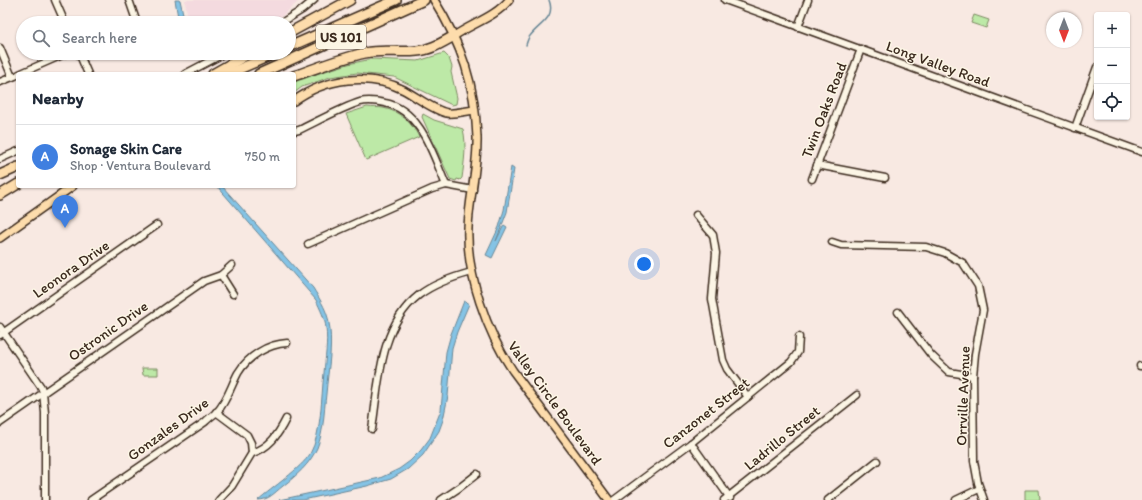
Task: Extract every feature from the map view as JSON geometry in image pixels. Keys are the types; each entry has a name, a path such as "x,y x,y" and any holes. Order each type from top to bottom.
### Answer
{"highway":[{"path":"296,29 350,0"},
{"path":"353,19 386,0"},
{"name":"US 101","path":"296,44 396,0"},
{"name":"US 101","path":"296,57 424,0"},
{"path":"296,75 364,53 377,51 419,51 429,49 454,36"},
{"path":"217,72 238,60"},
{"path":"233,72 260,60"},
{"name":"US 101","path":"263,72 290,60"},
{"path":"0,175 16,168"},
{"path":"0,188 16,181"},
{"path":"0,195 16,185"}],"main road":[{"name":"Valley Circle Boulevard","path":"434,0 454,36 468,73 474,110 476,161 468,229 472,272 484,314 493,337 505,360 609,500"},
{"path":"454,36 468,26 488,18 509,0"},
{"path":"296,100 313,89 326,84 340,81 366,80 389,84 402,89 445,112 449,113 474,110"},
{"path":"0,238 70,188"}],"street":[{"path":"55,0 62,16"},
{"path":"129,0 135,16"},
{"path":"292,16 314,0"},
{"name":"Long Valley Road","path":"725,0 1142,152"},
{"path":"798,27 808,0"},
{"path":"0,48 16,75 0,82"},
{"name":"Twin Oaks Road","path":"812,179 861,50"},
{"path":"23,72 51,60"},
{"path":"82,60 87,72"},
{"path":"189,72 212,60"},
{"path":"1075,128 1094,75"},
{"path":"296,131 360,102 375,101 389,104 400,108 416,122 426,140 446,185"},
{"path":"0,159 16,152"},
{"path":"817,166 885,178"},
{"path":"308,244 432,189 446,185 473,190"},
{"path":"696,215 713,234 716,253 712,299 723,360 727,369 748,397"},
{"name":"Leonora Drive","path":"1,331 157,225"},
{"name":"Orrville Avenue","path":"832,242 841,245 926,247 945,253 963,263 978,286 983,310 975,354 973,376 974,461 979,489 984,500"},
{"name":"Ostronic Drive","path":"0,422 204,281 222,275 232,265"},
{"path":"372,429 384,350 391,331 399,317 423,292 449,278 472,272"},
{"path":"222,275 233,294"},
{"path":"898,312 930,355 949,372 973,376"},
{"path":"1,331 43,392 45,413 45,500"},
{"name":"Canzonet Street","path":"614,500 691,443 796,357 798,352 799,337"},
{"name":"Gonzales Drive","path":"91,500 216,412 224,401 239,372 260,352 274,345 288,344"},
{"name":"Ladrillo Street","path":"728,499 857,395"},
{"path":"216,412 247,435 251,443 252,453 232,486 219,500"},
{"path":"252,453 259,451 270,444 280,432 286,420"},
{"path":"691,443 728,499"},
{"path":"828,500 877,461"},
{"path":"440,500 477,474"},
{"path":"956,500 979,489"}],"shaded area":[{"path":"185,0 300,0 282,16 188,16"}],"green space":[{"path":"974,15 989,20 986,28 971,23"},
{"path":"444,53 449,58 457,98 456,104 452,105 394,77 357,73 330,77 302,87 296,92 296,80 348,64 372,59 418,61"},
{"path":"367,107 383,108 395,112 409,122 419,137 366,160 346,114"},
{"path":"423,114 434,120 463,129 465,154 462,178 460,180 457,179 456,181 450,179 422,117"},
{"path":"142,368 158,368 158,375 143,375"},
{"path":"1025,490 1039,490 1040,500 1025,500"}],"water":[{"path":"175,0 180,0 183,16 178,16"},
{"path":"511,167 514,169 507,212 496,241 504,225 507,227 492,258 486,255 499,227 504,210"},
{"path":"219,188 224,188 313,288 322,303 330,327 330,356 324,414 321,435 317,448 311,459 298,473 271,496 258,500 306,460 317,436 327,334 323,317 316,300"},
{"path":"464,301 469,304 452,348 448,396 443,420 439,431 423,455 408,469 391,479 367,486 303,500 279,500 380,478 399,469 421,450 430,438 441,410 446,352 451,334"}],"waterway":[{"path":"526,45 529,37 549,16 551,6 549,0"}],"place":[{"name":"Sonage Skin Care","path":"65,228"}]}
